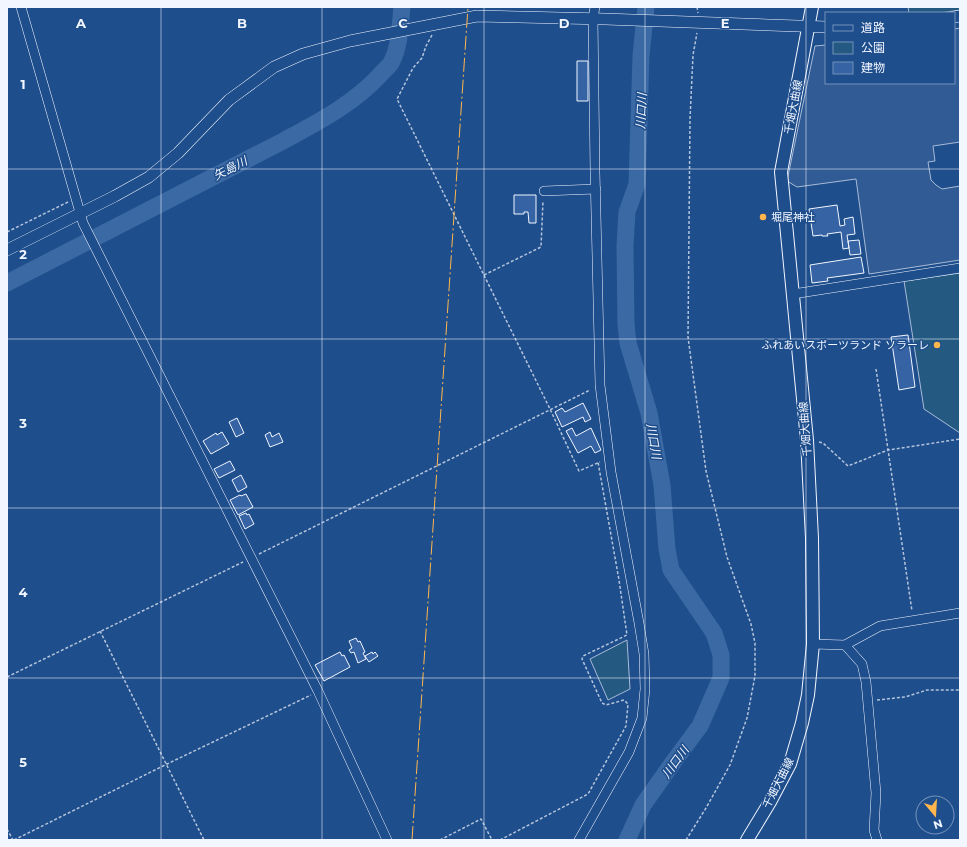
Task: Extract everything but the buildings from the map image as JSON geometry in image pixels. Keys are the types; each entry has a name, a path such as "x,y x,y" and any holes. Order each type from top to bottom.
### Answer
{"main road":[{"name":"千畑大曲線","path":"746,840 770,802 790,764 802,723 808,695 813,644 812,538 807,440 781,172 812,7"}],"street":[{"path":"21,7 82,218 102,261 318,692 387,840"},
{"path":"578,840 619,771 635,739 642,718 645,689 644,654 611,472 600,385 593,18 595,7"},
{"path":"7,250 82,218 115,196 149,177 178,153 229,100 274,67 303,54 350,40 477,16 593,18 825,27"},
{"path":"544,191 596,189"},
{"path":"793,294 960,268"},
{"path":"813,644 846,645 880,626 960,613"},
{"path":"846,645 862,664 866,682 876,793 874,830 877,840"}],"path":[{"path":"686,840 730,765 747,718 756,676 755,643 751,624 727,557 706,471 688,337 690,119 695,22"},
{"path":"434,24 422,58 413,68 397,99 579,471 598,462 610,460"},
{"path":"484,275 541,247 544,191"},
{"path":"7,232 27,221 76,199"},
{"path":"876,369 913,620"},
{"path":"7,677 600,385"},
{"path":"807,440 823,443 848,466 888,450 960,439"},
{"path":"500,840 588,794 626,726 628,704 624,700 606,705 602,702 582,659 583,656 627,635 619,580 598,462"},
{"path":"100,631 204,840"},
{"path":"868,701 905,697 927,690 960,690"},
{"path":"7,829 13,840 318,692"},
{"path":"440,840 481,819 492,840"}],"green space":[{"path":"908,7 960,7 960,10 947,12 909,12"},
{"name":"ふれあいスポーツランド ソラーレ","path":"960,273 960,433 924,409 904,281"},
{"path":"627,640 630,689 608,700 590,659"}],"shaded area":[{"path":"960,28 960,142 933,146 935,161 928,162 931,180 936,185 942,189 960,186 960,260 869,274 856,179 797,187 787,181 815,46 825,45 825,84 955,84 955,29"}],"waterway":[{"name":"矢島川","path":"7,283 285,140 323,119 359,95 391,63 395,55 402,7"},
{"name":"川口川","path":"627,840 643,805 700,726 721,678 721,655 714,633 671,570 667,549 662,485 649,413 628,343 626,324 625,246 627,212 637,184 641,56 646,7"}],"power":[{"path":"412,840 468,7"}],"place":[{"name":"堀尾神社","path":"763,217"},
{"name":"ふれあいスポーツランド ソラーレ","path":"937,345"}]}
